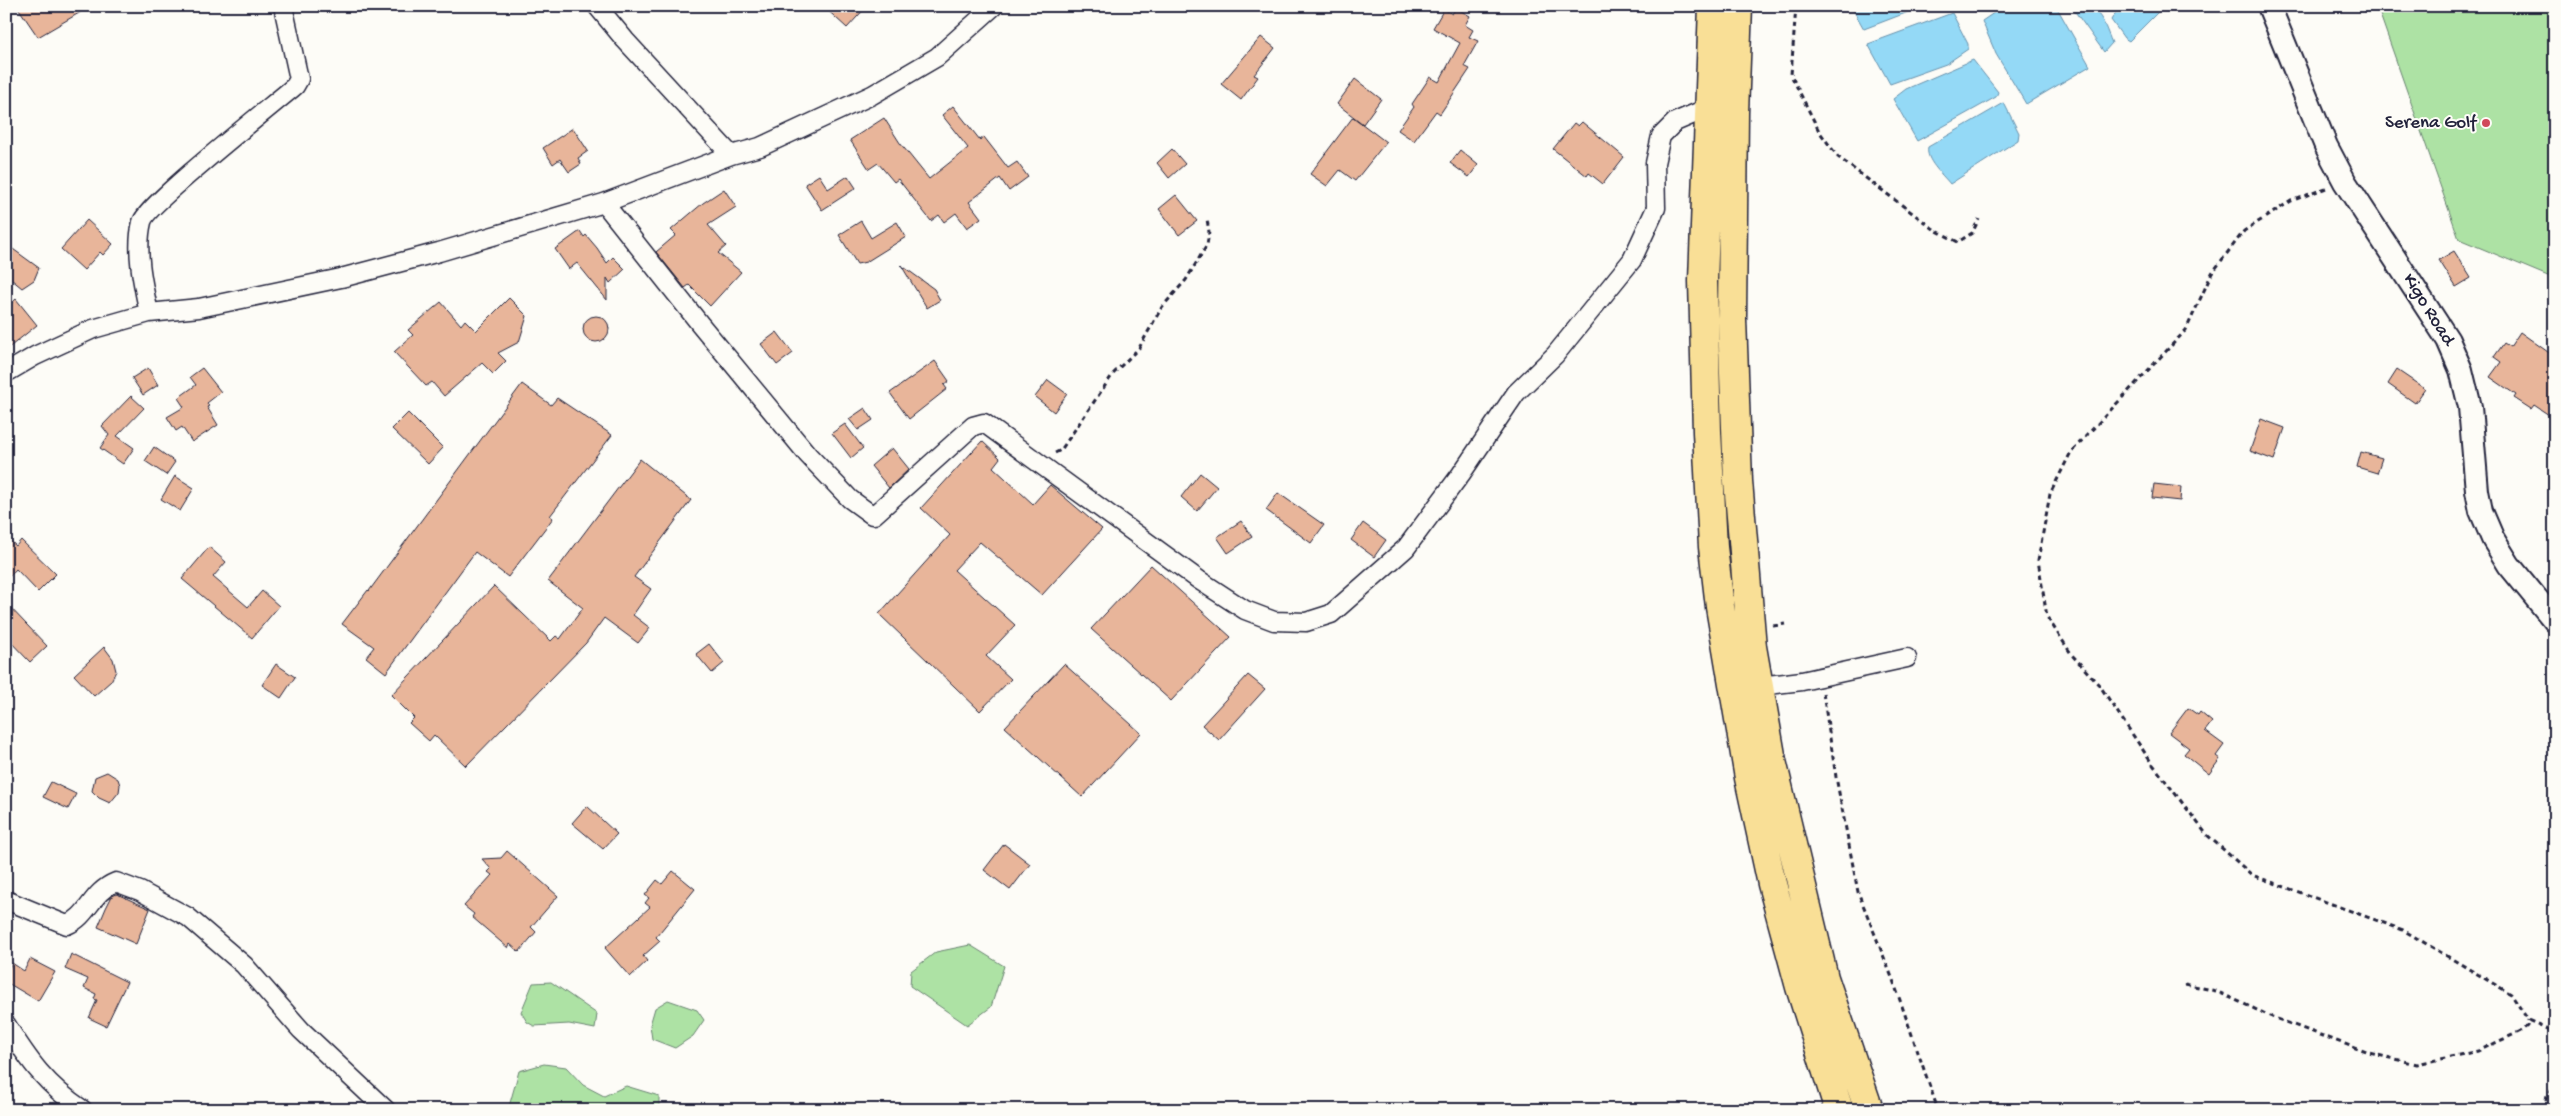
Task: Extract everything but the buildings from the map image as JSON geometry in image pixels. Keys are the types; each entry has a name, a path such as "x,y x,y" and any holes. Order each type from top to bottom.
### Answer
{"highway":[{"path":"1712,6 1703,281 1707,432 1713,547 1720,607 1749,778 1772,884 1800,987 1839,1110"},
{"path":"1738,6 1734,113 1732,329 1738,481 1752,647 1772,760 1824,978 1868,1110"}],"street":[{"path":"150,313 140,274 141,226 144,217 165,195 295,86 299,79 283,6"},
{"path":"597,6 625,40 731,155"},
{"path":"6,373 35,356 93,329 150,313 199,308 341,278 439,252 604,202 731,155 760,147 872,94 937,57 994,6"},
{"name":"Kigo Road","path":"2268,6 2326,146 2345,182 2448,340 2461,370 2470,407 2477,491 2481,511 2493,539 2509,565 2555,621"},
{"path":"604,202 700,324 808,455 850,500 872,515 973,426 984,422 1199,580 1245,610 1274,621 1306,622 1331,614 1406,548 1461,474 1516,393 1555,354 1632,260 1656,208 1655,163 1661,136 1675,122 1710,107"},
{"path":"1759,686 1820,678 1907,658"},
{"path":"6,900 67,925 77,921 103,887 116,882 148,895 188,918 244,965 301,1030 386,1110"},
{"path":"6,1024 29,1062 48,1083 83,1110"}],"path":[{"path":"1796,6 1791,75 1819,131 1838,157 1935,230 1958,242 1972,233 1979,219"},
{"path":"2345,182 2291,201 2244,230 2212,273 2186,330 2071,452 2050,494 2038,560 2047,617 2072,655 2100,686 2151,762 2207,836 2252,875 2402,930 2511,994 2528,1020 2555,1032"},
{"path":"1026,453 1048,457 1061,450 1113,374 1139,348 1162,307 1186,280 1207,245 1209,232 1207,219"},
{"path":"1820,678 1836,777 1858,892 1892,980 1938,1110"},
{"path":"2185,984 2216,991 2272,1017 2369,1053 2417,1064 2478,1051 2521,1031 2527,1026 2528,1020"},
{"path":"2544,1110 2547,1096 2555,1086"}],"green space":[{"name":"Serena Golf","path":"2377,6 2555,6 2555,279 2459,239"},
{"path":"970,945 1004,966 991,1007 967,1025 910,986 911,971 936,952"},
{"path":"551,982 597,1014 595,1029 569,1024 534,1026 527,1022 521,1012 533,983"},
{"path":"668,1000 697,1010 704,1020 693,1036 675,1048 652,1039 650,1025 655,1008"},
{"path":"544,1064 566,1067 583,1085 604,1096 626,1086 659,1096 659,1110 508,1110 519,1071"}],"water":[{"path":"1851,6 1924,6 1864,29"},
{"path":"2004,6 2056,6 2090,66 2026,104 1996,54 1982,21"},
{"path":"2071,6 2089,8 2099,15 2112,43 2104,52"},
{"path":"2120,6 2164,6 2129,41 2124,38 2111,20"},
{"path":"1952,13 1968,44 1968,49 1946,64 1890,84 1868,44"},
{"path":"1973,60 1998,92 1996,97 1917,141 1893,99 1906,89"},
{"path":"2004,103 2019,133 2018,140 1950,184 1929,157 1928,147"}],"place":[{"name":"Serena Golf","path":"2486,123"}]}
